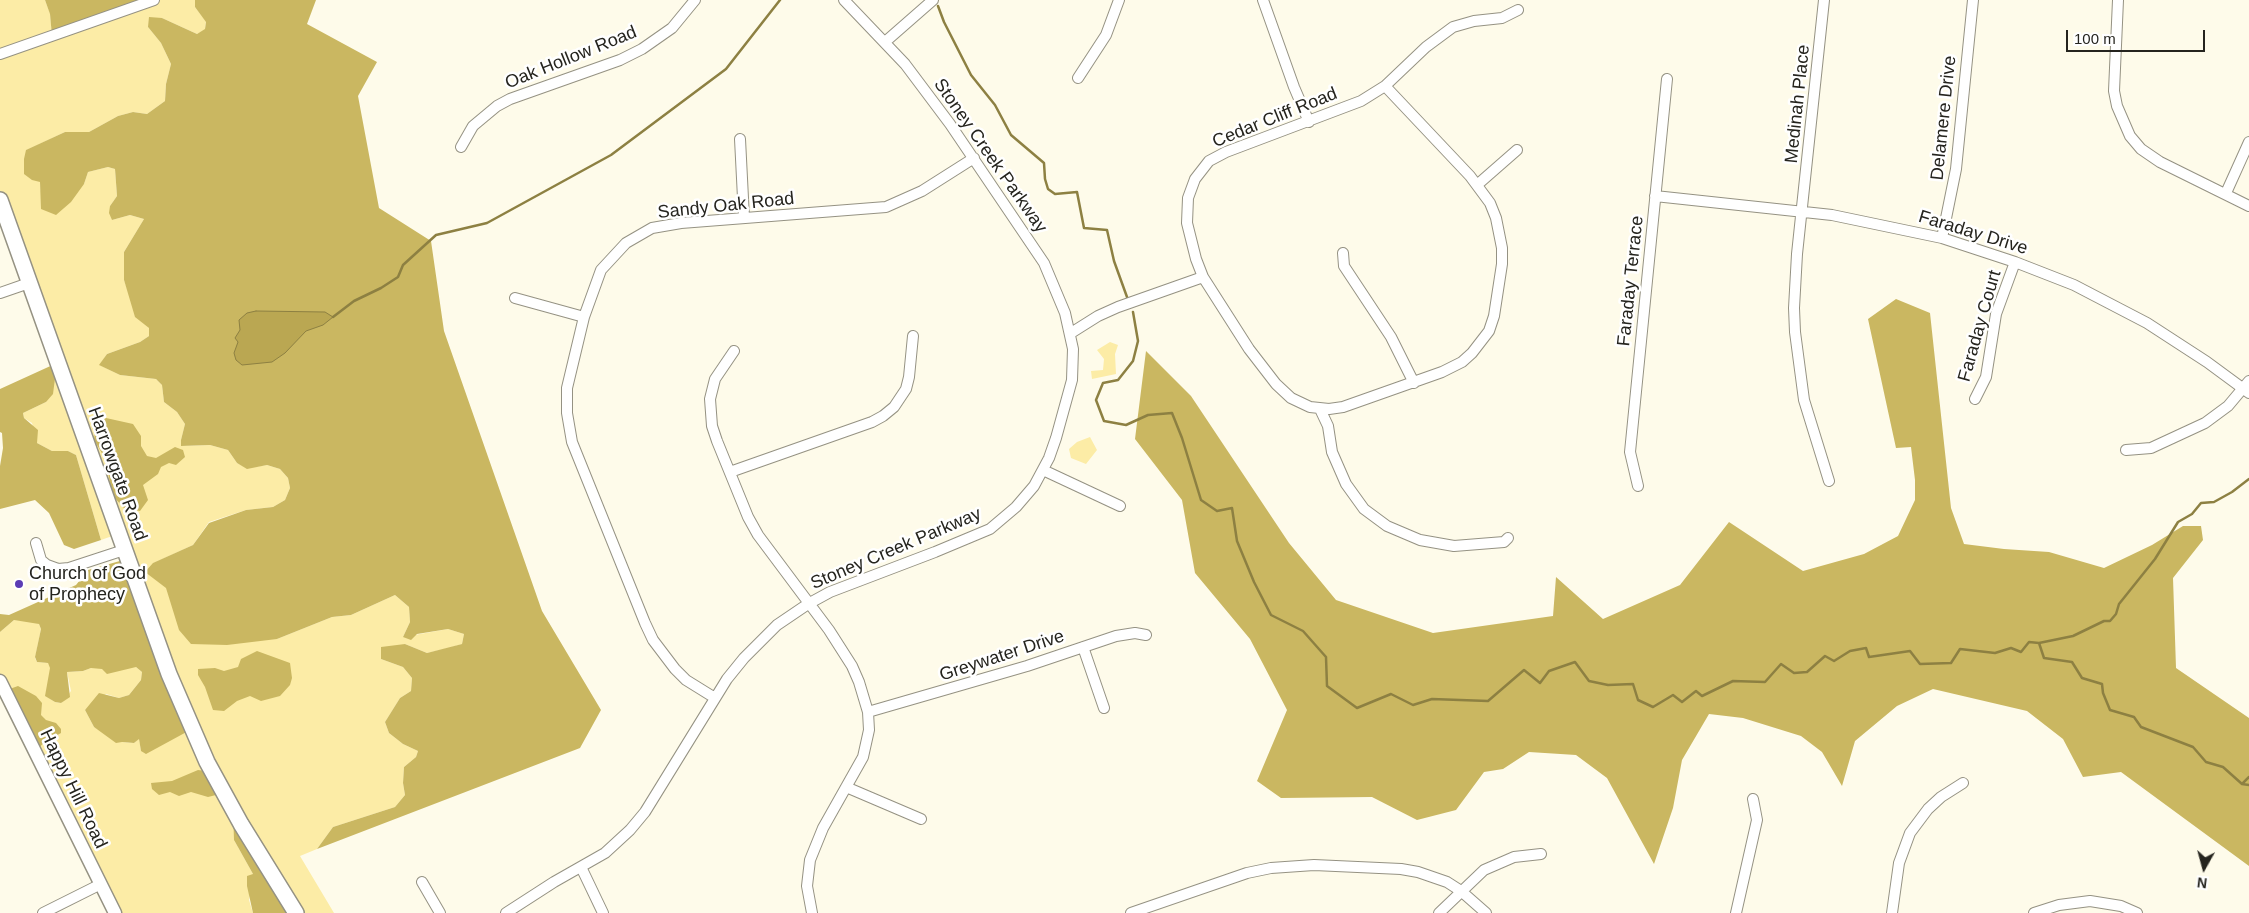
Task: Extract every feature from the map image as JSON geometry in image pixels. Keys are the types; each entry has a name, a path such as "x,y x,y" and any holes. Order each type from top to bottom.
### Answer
{"main road":[{"name":"Harrowgate Road","path":"0,200 169,674 204,755 241,824 296,913"}],"street":[{"path":"0,54 154,0"},
{"name":"Oak Hollow Road","path":"460,147 473,126 497,106 510,99 620,60 642,50 672,28 695,0"},
{"name":"Stoney Creek Parkway","path":"506,913 557,880 606,852 620,841 645,812 715,698 744,658 762,639 808,604 830,592 944,549 990,529 1020,503 1043,470 1056,438 1072,380 1073,357 1071,333 1056,288 1044,263 974,158 905,64 844,0"},
{"path":"884,42 933,0"},
{"path":"1078,78 1106,35 1119,0"},
{"path":"1263,0 1294,87 1309,122"},
{"name":"Medinah Place","path":"1824,0 1794,283 1795,332 1804,400 1829,481"},
{"name":"Delamere Drive","path":"1942,238 1956,169 1973,0"},
{"path":"2118,0 2114,91 2117,106 2130,136 2141,149 2160,162 2249,206"},
{"name":"Cedar Cliff Road","path":"1385,86 1477,185 1492,208 1501,236 1502,264 1494,316 1488,332 1480,345 1462,362 1414,383 1343,407 1320,409 1300,403 1276,384 1249,349 1203,277 1196,259 1187,223 1188,198 1195,179 1210,161 1226,152 1361,101 1385,86 1426,47 1453,27 1474,21 1502,18 1518,10"},
{"name":"Faraday Terrace","path":"1638,486 1630,452 1667,79"},
{"path":"740,139 744,218"},
{"path":"2226,194 2249,142"},
{"path":"1477,185 1517,150"},
{"name":"Sandy Oak Road","path":"715,698 686,680 675,670 653,640 572,442 568,426 566,400 573,359 591,295 605,265 626,243 641,233 667,224 886,207 922,191 974,158"},
{"name":"Faraday Drive","path":"1655,196 1803,211 1871,222 1942,238 2015,262 2074,286 2147,323 2247,387"},
{"path":"1344,253 1344,266 1391,337 1414,383"},
{"name":"Faraday Court","path":"1975,399 1986,377 1996,314 2015,262"},
{"path":"1071,333 1098,316 1118,307 1203,277"},
{"path":"0,293 29,282"},
{"path":"515,298 584,317"},
{"path":"730,472 872,422 883,416 894,407 906,389 909,377 912,336"},
{"path":"734,351 715,379 710,399 712,426 748,517 758,535 829,630 852,666 868,712 866,745 863,757 820,834 810,860 807,886 812,913"},
{"path":"2126,450 2151,448 2205,423 2228,406 2247,387"},
{"path":"1320,409 1328,426 1332,452 1346,484 1364,509 1387,526 1420,540 1454,546 1504,542 1508,538"},
{"path":"1043,470 1120,506"},
{"path":"36,543 41,560 47,565 58,569 69,568 124,550"},
{"name":"Greywater Drive","path":"868,712 945,691 1126,634 1146,635"},
{"path":"1083,647 1104,708"},
{"name":"Happy Hill Road","path":"0,682 115,913"},
{"path":"1892,913 1900,863 1910,833 1928,809 1941,797 1963,783"},
{"path":"846,787 921,819"},
{"path":"1736,913 1757,820 1753,800"},
{"path":"1439,913 1484,870 1500,861 1514,857 1541,854"},
{"path":"1131,913 1238,875 1290,866 1314,865 1401,869 1431,876 1461,891 1486,913"},
{"path":"581,867 603,913"},
{"path":"422,882 440,913"},
{"path":"43,913 101,884"},
{"path":"2034,913 2052,907 2090,901 2121,906 2137,913"}],"shaded area":[{"path":"0,0 45,0 50,13 52,35 154,0 195,0 195,7 206,21 205,30 197,34 162,18 148,27 161,43 171,64 166,84 165,101 147,114 133,112 118,116 89,132 65,132 27,150 40,182 41,192 84,184 88,172 108,167 115,169 117,196 110,206 112,220 130,215 144,219 124,252 124,280 130,297 149,328 149,336 140,342 107,354 100,365 120,375 156,379 162,385 164,402 177,412 185,424 181,440 182,446 210,445 228,450 237,463 247,468 267,465 280,469 288,478 290,488 285,500 273,507 246,510 209,522 193,545 154,563 277,639 332,617 351,615 395,595 409,607 410,622 403,637 448,629 464,634 462,644 449,648 427,653 405,644 381,659 403,667 412,678 411,691 400,698 385,722 389,733 403,744 418,751 416,757 404,767 403,783 405,795 395,807 333,827 317,849 300,856 334,913 296,913 234,840 253,874 249,900 253,913 114,913 0,681 0,632 14,620 33,621 39,624 41,629 35,658 37,662 48,663 51,668 46,696 55,702 61,703 71,691 67,672 83,671 91,668 136,667 142,672 141,680 129,695 119,698 106,694 85,710 94,727 122,742 134,743 139,738 141,751 192,729 118,534 101,540 76,455 68,451 52,451 37,443 32,423 24,418 23,413 46,402 57,363 0,200"},
{"path":"45,0 154,0 52,36 50,14"},
{"path":"195,0 316,0 307,24 377,62 358,96 379,208 431,241 444,331 542,611 601,710 580,748 317,849 333,827 395,807 405,795 403,783 404,767 416,757 418,751 403,744 389,733 385,722 400,698 411,691 412,678 403,667 381,659 381,647 405,644 427,653 462,644 464,634 448,629 417,634 411,640 403,637 410,622 409,607 395,595 351,615 332,617 277,639 227,645 191,644 179,630 166,588 145,572 153,563 193,545 209,523 246,510 273,507 285,500 290,488 288,478 280,469 267,465 247,469 237,463 228,450 210,445 181,446 185,424 177,412 164,402 162,385 156,379 120,375 99,365 107,354 140,342 149,336 149,328 135,317 124,280 124,252 144,219 130,215 112,220 109,213 110,206 117,196 115,169 108,167 88,172 84,184 71,202 56,215 41,209 40,182 32,180 24,174 26,150 65,132 89,132 118,116 133,112 147,114 165,101 166,84 171,64 161,43 148,27 149,17 162,18 197,34 205,29 206,22 195,7"},
{"path":"1896,299 1930,313 1951,508 1964,544 2049,552 2104,568 2152,545 2183,526 2201,526 2203,540 2173,578 2176,668 2249,718 2249,866 2121,772 2083,777 2063,739 2027,711 1933,689 1897,706 1855,741 1842,786 1822,752 1801,736 1743,718 1709,714 1682,760 1673,808 1654,864 1607,778 1576,755 1529,752 1503,769 1484,772 1456,810 1417,820 1372,797 1281,798 1257,781 1287,710 1250,639 1195,573 1182,500 1135,439 1146,351 1191,396 1289,543 1336,600 1433,633 1553,616 1556,577 1603,619 1680,585 1729,522 1803,571 1864,554 1898,536 1915,500 1915,480 1911,447 1896,448 1868,319"},
{"path":"256,311 325,312 333,317 323,325 306,331 285,353 272,362 242,365 236,360 234,353 238,342 235,338 240,330 239,320 247,313"},
{"path":"1110,342 1118,345 1115,354 1116,374 1092,379 1091,371 1103,370 1104,359 1097,350"},
{"path":"57,363 53,394 46,402 23,413 24,418 38,430 37,443 52,451 68,451 76,455 101,540 74,549 64,545 49,513 35,500 0,509 0,466 3,448 2,433 0,432 0,389"},
{"path":"106,418 133,424 141,436 141,446 147,456 156,458 175,447 183,450 185,457 176,465 169,463 161,467 158,474 143,485 148,500 140,511 124,508 112,495 106,460 94,440 96,424"},
{"path":"1090,437 1097,450 1086,464 1071,458 1069,449 1077,442"},
{"path":"127,559 192,729 146,754 141,751 139,739 134,743 116,743 94,727 85,710 99,693 119,698 129,695 141,680 142,672 136,667 107,674 102,669 91,668 83,671 67,672 70,697 61,703 55,702 45,696 50,668 48,663 37,662 35,657 41,629 39,624 14,620 0,632 0,614 9,615 76,585 88,570"},
{"path":"257,651 290,663 292,678 290,685 280,696 261,701 250,696 237,701 224,711 213,710 205,687 198,675 198,669 215,668 224,671 238,667 241,659"},
{"path":"18,686 36,696 42,703 41,715 46,720 56,723 61,729 61,733 45,742 35,751 4,691"},
{"path":"198,770 213,772 224,793 208,797 191,792 179,796 170,792 159,795 152,789 151,783 172,781"},
{"path":"233,809 296,913 253,913 247,886 247,876 253,874 234,840"}],"waterway":[{"path":"333,317 354,301 381,288 398,277 403,265 436,235 487,223 611,155 726,69 780,0"},
{"path":"938,6 971,75 995,105 1011,135 1044,163 1048,189 1055,194 1077,192 1084,228 1107,230 1114,261 1127,297"},
{"path":"1133,312 1138,341 1133,361 1118,380 1103,383 1096,400 1104,421 1126,425 1148,415 1172,413 1182,438 1201,500 1217,511 1232,508 1237,541 1254,582 1271,615 1303,631 1326,657 1327,686 1357,708 1391,694 1413,705 1432,699 1488,701 1524,670 1540,683 1549,671 1575,662 1589,681 1608,685 1633,684 1638,700 1653,707 1673,695 1682,702 1696,691 1702,696 1733,681 1765,682 1781,664 1794,673 1807,672 1825,656 1834,661 1850,651 1866,648 1869,657 1910,651 1920,664 1951,663 1960,649 1995,653 2011,648 2021,652 2029,642 2039,643 2044,658 2072,662 2082,678 2102,684 2103,693 2110,710 2134,717 2141,727 2193,747 2206,762 2223,767 2242,784 2249,785"},
{"path":"2039,643 2073,636 2104,621 2110,621 2116,614 2119,604 2155,559 2178,522 2192,514 2201,503 2214,502 2232,492 2249,479"},
{"path":"2242,784 2249,777"}],"place":[{"name":"Church of God of Prophecy","path":"19,584"}]}
